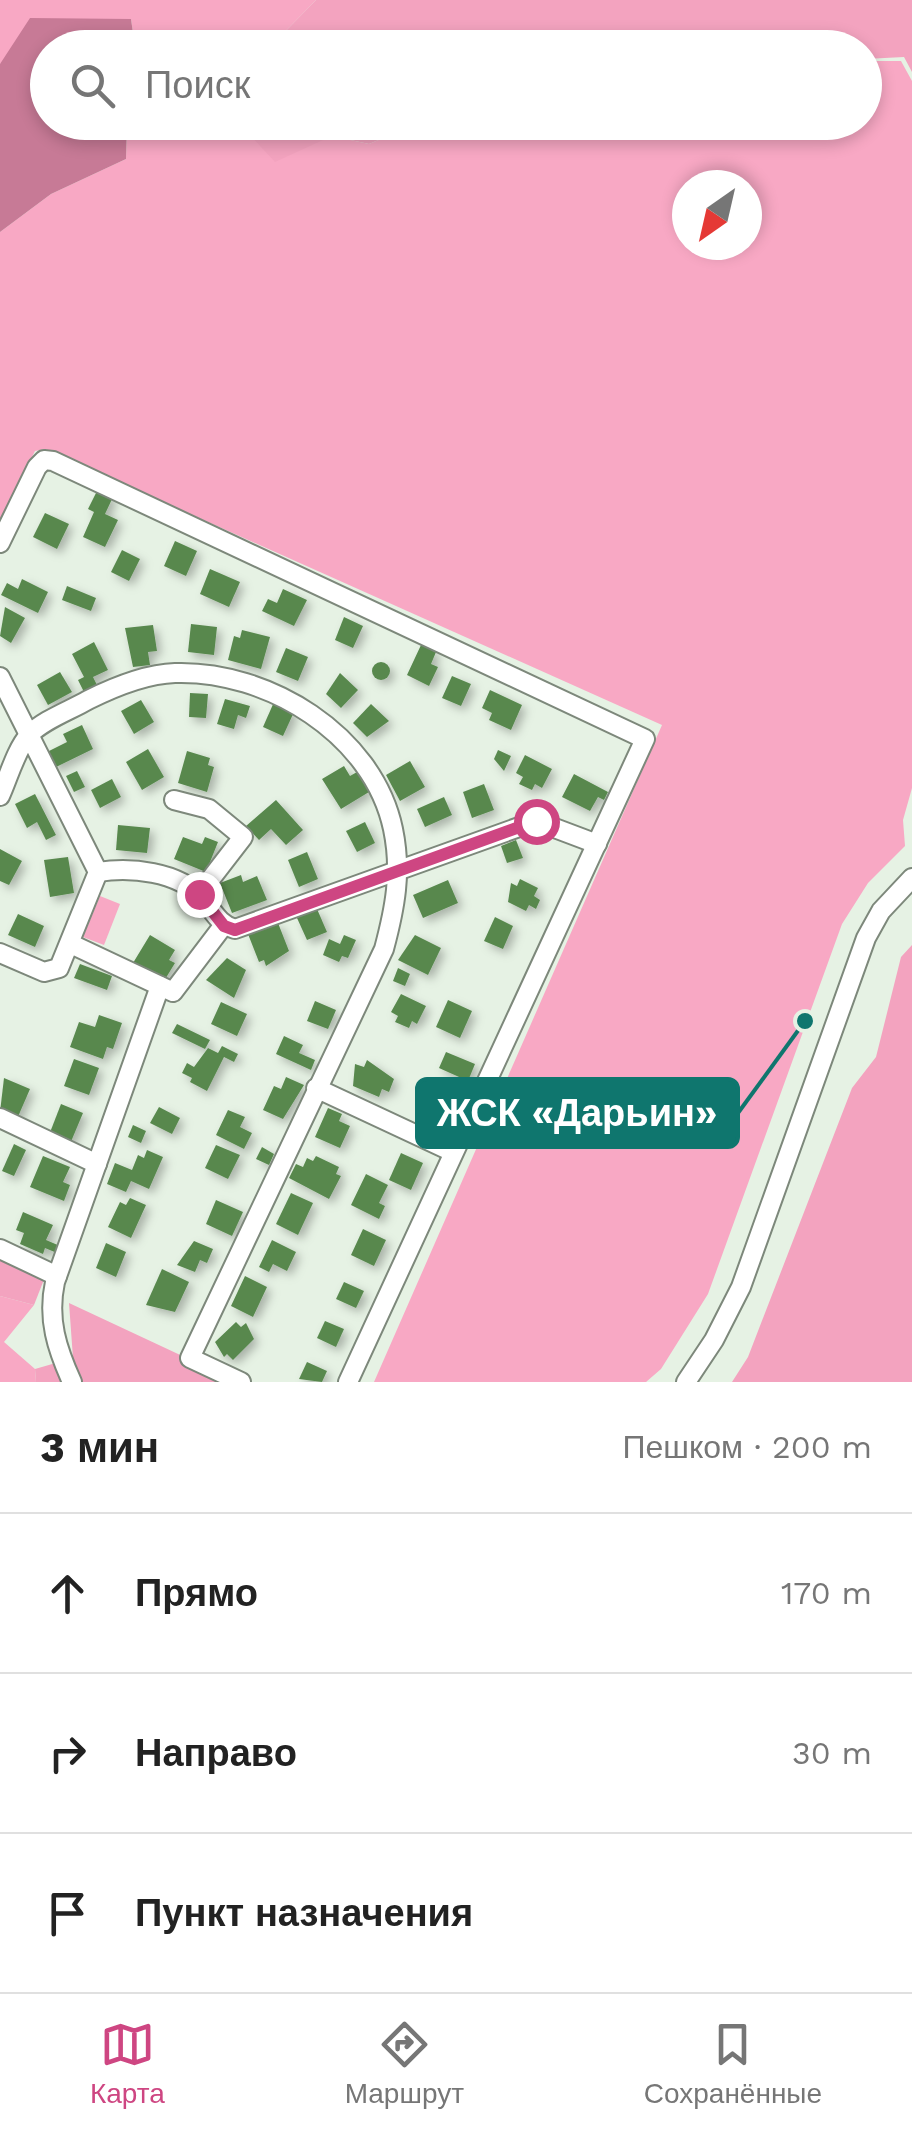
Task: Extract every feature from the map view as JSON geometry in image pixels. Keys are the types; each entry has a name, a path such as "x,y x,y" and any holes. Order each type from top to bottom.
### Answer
{"street":[{"path":"0,543 36,467 44,460 53,461 645,739 348,1382"},
{"path":"0,796 29,735 102,694 157,676 206,674 264,688 304,708 366,769 393,827 398,902 384,949 190,1358 241,1382"},
{"path":"0,677 98,872 59,968 44,972 0,954"},
{"path":"174,800 209,809 243,837 199,894"},
{"path":"98,872 124,868 170,878 199,894 224,926 235,930 536,821 598,844"},
{"path":"686,1382 714,1340 741,1287 866,938 881,911 912,878"},
{"path":"71,944 172,992 224,926"},
{"path":"72,1382 56,1347 51,1305 56,1279 160,986"},
{"path":"316,1088 452,1152"},
{"path":"0,1118 97,1164"},
{"path":"0,1249 56,1279"}],"shaded area":[{"path":"0,0 316,0 287,30 133,30 131,19 99,30 30,30 30,54 0,64"},
{"path":"316,0 912,0 912,72 904,57 882,58 882,30 287,30"},
{"path":"30,18 131,19 133,30 30,30 30,140 127,140 126,159 51,194 0,232 0,64"},
{"path":"882,61 901,61 912,81 912,788 903,820 905,846 868,883 842,924 708,1294 661,1369 646,1382 374,1382 662,725 45,449 35,451 0,521 0,232 51,194 126,159 127,140 350,140 369,144 379,140 882,140"},
{"path":"255,140 323,140 275,162"},
{"path":"100,896 120,904 104,945 83,937"},
{"path":"912,945 912,1382 732,1382 748,1357 852,1088 876,1057 901,957"},
{"path":"0,1256 45,1277 34,1305 0,1296"},
{"path":"0,1296 34,1305 4,1342 35,1369 36,1382 0,1382"},
{"path":"69,1303 238,1382 36,1382 35,1369 73,1358"}],"building":[{"path":"98,489 113,497 105,514 118,520 105,547 83,537 94,512 88,509"},
{"path":"45,513 69,524 57,549 33,537"},
{"path":"175,541 197,551 186,576 164,566"},
{"path":"122,550 140,559 129,581 111,572"},
{"path":"210,569 240,582 229,607 200,594"},
{"path":"22,579 48,592 38,613 1,595 7,583 18,589"},
{"path":"67,586 96,598 91,611 62,600"},
{"path":"283,589 307,600 294,626 262,611 268,599 277,603"},
{"path":"5,607 25,618 11,643 0,636"},
{"path":"344,617 363,626 353,648 335,640"},
{"path":"191,624 217,627 214,655 188,652"},
{"path":"153,625 157,651 148,652 150,665 133,667 125,628"},
{"path":"242,630 270,637 261,669 228,660 234,636 240,638"},
{"path":"94,642 108,670 93,677 98,687 85,694 78,680 84,677 72,654"},
{"path":"421,645 436,652 431,664 438,667 429,686 407,675"},
{"path":"286,648 308,657 298,681 276,672"},
{"path":"381,662 390,671 381,680 372,671"},
{"path":"60,672 72,692 48,705 37,685"},
{"path":"340,673 358,690 341,708 326,694"},
{"path":"452,676 471,684 461,706 442,698"},
{"path":"490,690 522,705 511,730 489,720 492,713 482,708"},
{"path":"190,693 208,694 206,718 189,717"},
{"path":"225,699 250,706 246,718 238,715 234,729 217,724"},
{"path":"141,700 154,722 134,734 121,711"},
{"path":"274,702 294,712 283,736 263,727"},
{"path":"371,704 389,721 367,737 353,723"},
{"path":"82,725 93,749 54,768 47,752 67,742 63,734"},
{"path":"148,749 164,777 142,790 126,762"},
{"path":"498,750 511,756 504,771 494,759"},
{"path":"187,751 210,758 208,765 214,767 207,792 178,783"},
{"path":"525,755 552,769 542,788 535,784 532,790 519,784 523,777 516,773"},
{"path":"410,761 425,787 400,801 386,775"},
{"path":"344,766 350,776 357,772 369,792 341,809 322,779"},
{"path":"77,771 85,787 74,792 66,776"},
{"path":"574,774 608,792 604,800 598,797 590,811 562,797"},
{"path":"112,779 121,797 100,808 91,790"},
{"path":"484,784 494,810 472,818 463,792"},
{"path":"35,794 56,835 46,840 37,822 27,828 15,804"},
{"path":"444,797 452,815 425,827 417,809"},
{"path":"276,800 303,830 286,845 271,829 259,840 246,826"},
{"path":"365,822 375,843 357,852 346,831"},
{"path":"118,825 150,828 147,853 116,850"},
{"path":"183,837 202,844 205,837 218,842 206,872 174,859"},
{"path":"516,840 523,858 507,863 501,846"},
{"path":"0,849 22,861 9,885 0,881"},
{"path":"307,852 318,879 299,887 288,860"},
{"path":"68,857 74,893 50,897 44,860"},
{"path":"241,875 243,882 257,876 267,900 232,913 220,883"},
{"path":"520,879 538,888 534,896 540,900 536,909 529,905 526,911 508,902 511,883 517,886"},
{"path":"448,880 458,903 423,918 413,895"},
{"path":"317,909 327,932 307,940 297,918"},
{"path":"18,914 44,926 35,947 8,935"},
{"path":"495,917 513,926 503,949 484,941"},
{"path":"278,923 289,951 266,966 264,960 259,962 248,934"},
{"path":"150,935 175,950 169,960 175,963 164,981 133,963"},
{"path":"344,935 356,940 348,958 342,956 339,962 323,955 329,939 340,944"},
{"path":"415,935 441,948 428,975 398,960"},
{"path":"227,958 246,970 234,998 206,980"},
{"path":"80,964 112,976 107,990 74,978"},
{"path":"398,968 410,974 405,986 393,981"},
{"path":"401,994 426,1006 417,1024 412,1021 409,1028 395,1022 398,1016 391,1012"},
{"path":"448,1000 472,1011 460,1038 436,1027"},
{"path":"315,1001 336,1010 328,1029 307,1021"},
{"path":"221,1002 247,1014 237,1036 211,1024"},
{"path":"99,1015 122,1023 113,1049 107,1047 103,1059 70,1047 79,1022 95,1027"},
{"path":"177,1024 210,1040 205,1049 172,1033"},
{"path":"284,1036 303,1045 299,1053 315,1060 311,1070 276,1054"},
{"path":"222,1046 238,1054 234,1062 224,1057 207,1091 182,1073 187,1063 194,1067 208,1048 218,1053"},
{"path":"446,1052 475,1064 468,1081 439,1068"},
{"path":"74,1059 99,1068 89,1095 64,1086"},
{"path":"367,1060 394,1079 389,1092 382,1089 379,1097 353,1086 355,1064 364,1067"},
{"path":"286,1077 304,1085 283,1119 263,1110 274,1086 281,1089"},
{"path":"4,1078 30,1089 17,1119 0,1112"},
{"path":"61,1104 83,1113 70,1144 49,1135"},
{"path":"159,1107 180,1118 172,1134 150,1123"},
{"path":"328,1108 342,1114 339,1121 350,1126 340,1148 315,1137"},
{"path":"228,1110 245,1117 240,1127 252,1133 244,1149 216,1135"},
{"path":"133,1125 146,1131 141,1143 128,1137"},
{"path":"14,1144 26,1150 14,1176 2,1171"},
{"path":"216,1145 240,1155 228,1179 205,1168"},
{"path":"262,1147 274,1154 269,1165 256,1159"},
{"path":"147,1150 163,1157 149,1189 131,1181 126,1192 107,1184 115,1163 132,1170 138,1155 144,1158"},
{"path":"401,1153 423,1163 411,1190 389,1180"},
{"path":"43,1156 70,1167 63,1182 70,1185 64,1201 30,1187"},
{"path":"316,1156 339,1167 336,1174 341,1176 329,1199 289,1178 296,1164 303,1167 307,1158 313,1161"},
{"path":"366,1174 388,1185 379,1203 385,1206 379,1219 351,1205"},
{"path":"291,1193 313,1203 298,1235 276,1224"},
{"path":"130,1198 146,1205 131,1238 108,1227 120,1202 126,1205"},
{"path":"216,1200 243,1212 232,1236 206,1224"},
{"path":"23,1212 53,1225 46,1240 60,1246 57,1253 45,1248 43,1254 20,1244 24,1233 16,1230"},
{"path":"363,1229 386,1240 374,1266 351,1255"},
{"path":"272,1240 296,1252 287,1271 273,1264 269,1272 259,1267"},
{"path":"194,1241 213,1249 207,1263 200,1260 195,1272 177,1265"},
{"path":"106,1243 126,1252 116,1277 96,1268"},
{"path":"162,1269 189,1282 175,1312 146,1305"},
{"path":"245,1276 267,1287 253,1317 231,1306"},
{"path":"344,1282 364,1291 356,1308 336,1299"},
{"path":"325,1321 344,1329 336,1347 317,1338"},
{"path":"236,1322 241,1327 246,1323 254,1339 233,1360 227,1354 224,1357 215,1342"},
{"path":"307,1362 327,1371 322,1382 299,1379"}],"place":[{"name":"ЖСК «Дарьин»","path":"805,1021"}],"route":[{"path":"199,894 224,926 235,930 536,821"}]}
